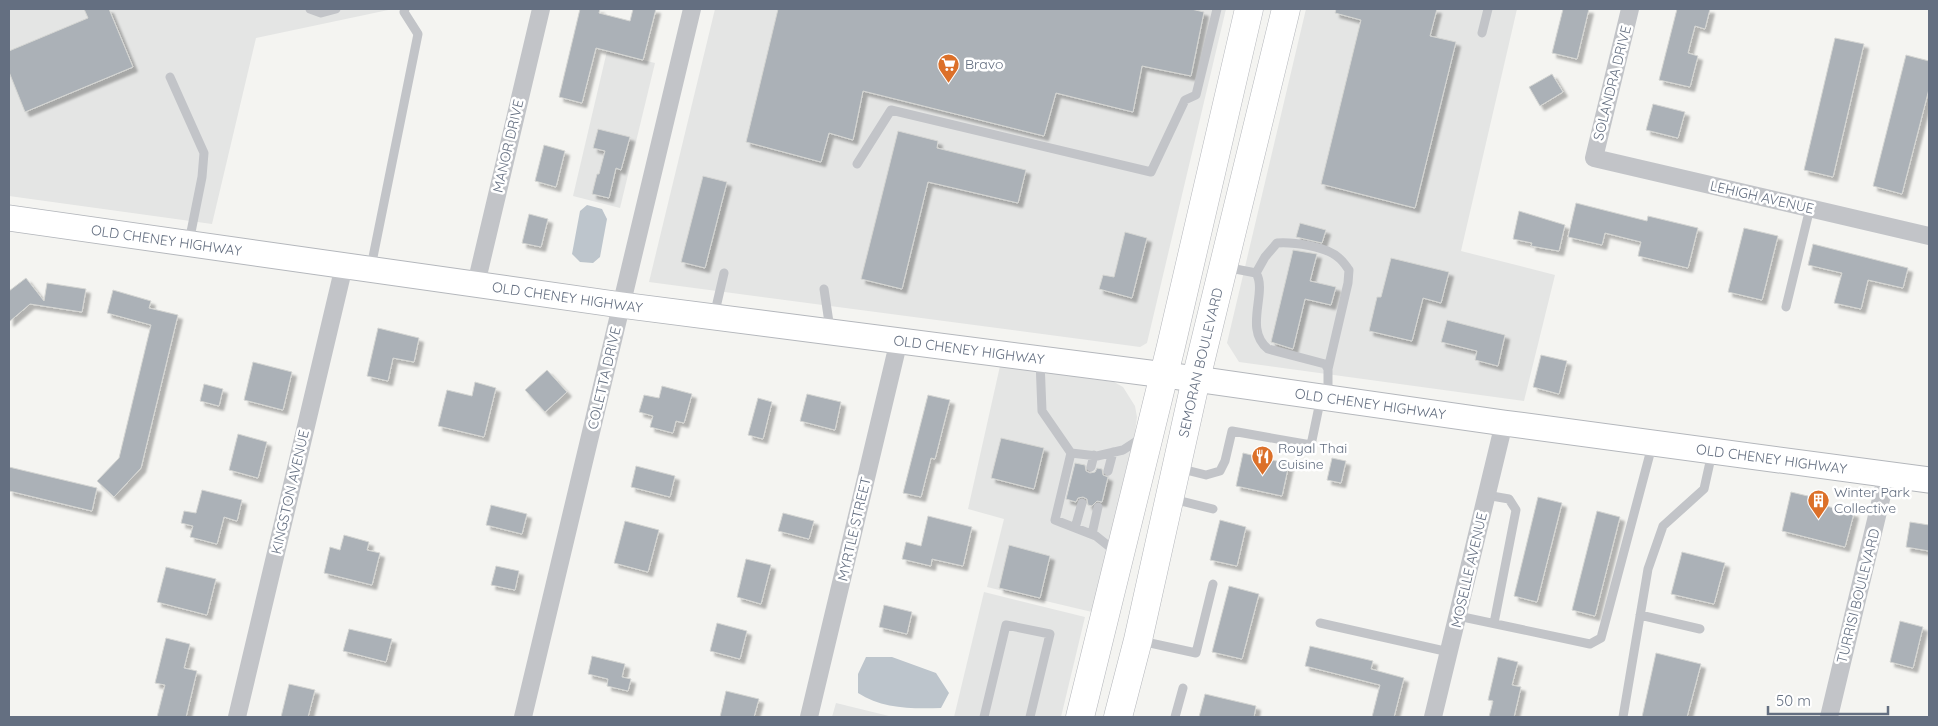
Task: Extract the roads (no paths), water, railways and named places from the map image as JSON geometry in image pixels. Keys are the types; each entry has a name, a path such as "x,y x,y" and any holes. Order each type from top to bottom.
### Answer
{"main road":[{"path":"1080,717 1164,374 1248,9"},
{"path":"1259,124 1249,90 1268,9"},
{"name":"SEMORAN BOULEVARD","path":"1121,715 1178,468 1196,379 1286,9"}],"street":[{"name":"MANOR DRIVE","path":"476,284 541,9"},
{"name":"COLETTA DRIVE","path":"523,717 692,9"},
{"name":"SOLANDRA DRIVE","path":"1594,158 1630,9"},
{"name":"LEHIGH AVENUE","path":"1594,158 1929,236"},
{"name":"OLD CHENEY HIGHWAY","path":"9,218 621,305 1164,374 1504,424 1929,480"},
{"name":"KINGSTON AVENUE","path":"237,717 344,266"},
{"name":"MYRTLE STREET","path":"809,717 898,340"},
{"name":"MOSELLE AVENUE","path":"1433,717 1504,424"},
{"name":"TURRISI BOULEVARD","path":"1829,717 1887,474"}],"lane":[{"path":"310,9 321,13 336,9"},
{"path":"370,270 418,34 404,12 405,9"},
{"path":"857,164 891,110 1151,172 1185,100 1196,95 1217,9"},
{"path":"1482,33 1488,9"},
{"path":"170,77 204,153 202,177 189,245"},
{"path":"1786,307 1810,208"},
{"path":"1178,468 1206,475 1220,471 1225,461 1232,431 1311,445 1324,398 1328,369 1348,284 1349,270 1338,257 1324,250 1290,242 1277,243 1265,257 1256,273"},
{"path":"1225,266 1256,273"},
{"path":"714,317 724,273"},
{"path":"1256,273 1259,287 1257,326 1262,344 1268,349 1325,364 1328,369"},
{"path":"824,289 831,332"},
{"path":"1040,358 1042,411 1071,453 1094,456 1123,450 1150,433"},
{"path":"1458,616 1590,644 1601,638 1653,444"},
{"path":"1623,717 1648,568 1663,526 1704,489 1713,451"},
{"path":"1108,471 1113,452"},
{"path":"1071,453 1055,520 1092,534 1120,555"},
{"path":"1091,467 1094,456"},
{"path":"1486,495 1509,500 1516,510 1494,623"},
{"path":"1170,498 1213,509"},
{"path":"1076,528 1082,503"},
{"path":"1092,534 1098,507"},
{"path":"1138,640 1196,653 1213,584"},
{"path":"1640,615 1700,629"},
{"path":"1320,623 1449,652"},
{"path":"984,717 1006,625 1050,634 1030,717"},
{"path":"1175,717 1182,688"}],"place":[{"name":"Bravo","path":"949,83"},
{"name":"Royal Thai Cuisine","path":"1262,475"},
{"name":"Winter Park Collective","path":"1818,519"}]}
